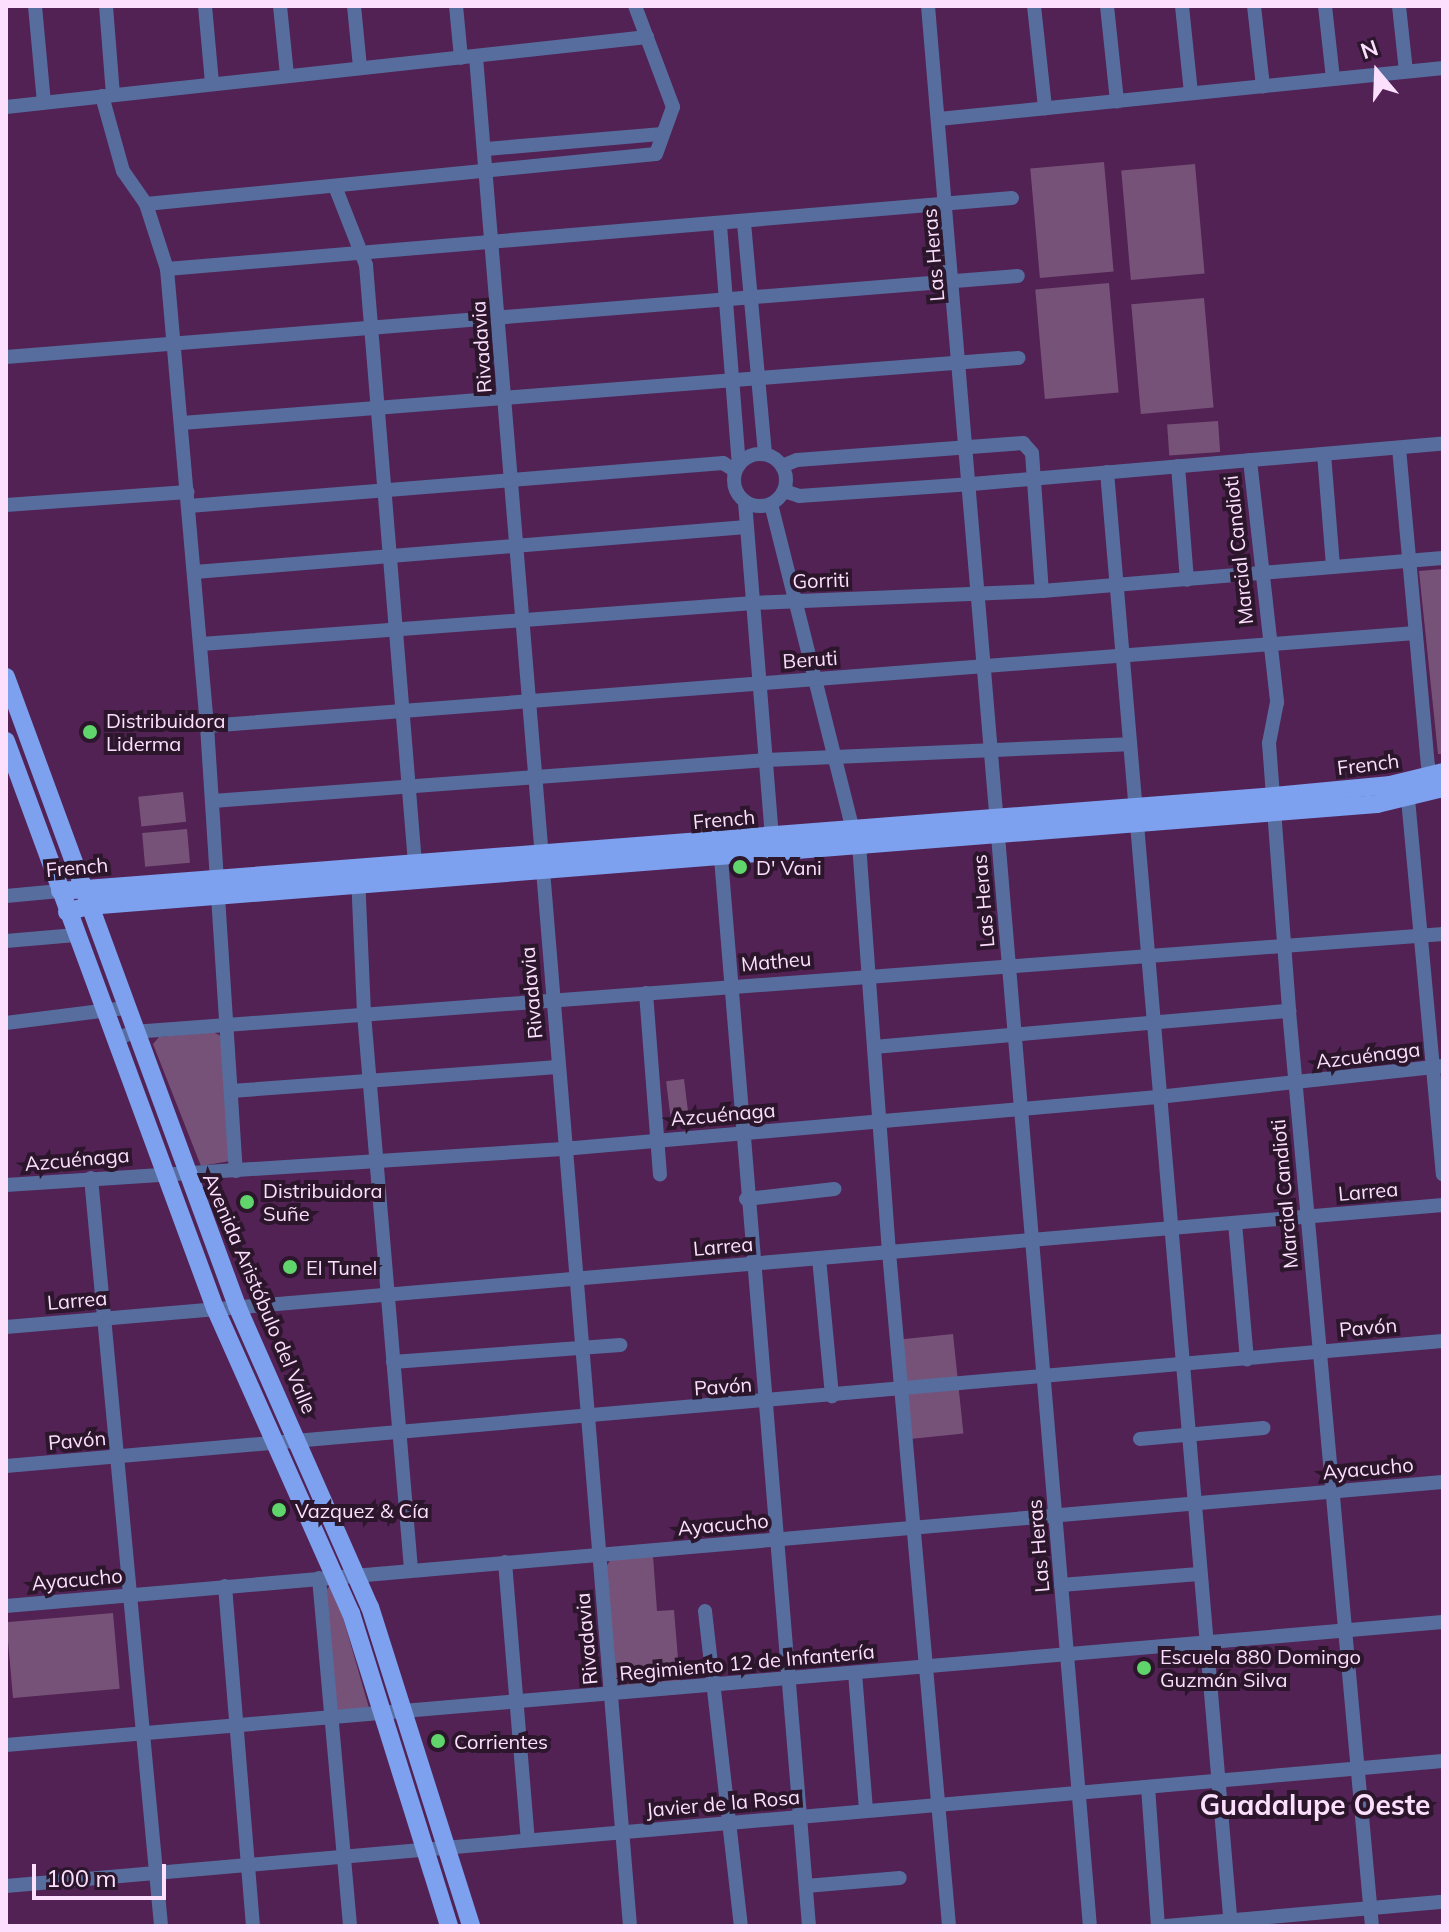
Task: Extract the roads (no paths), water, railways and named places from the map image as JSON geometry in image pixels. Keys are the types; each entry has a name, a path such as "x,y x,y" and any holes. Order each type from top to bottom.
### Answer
{"main road":[{"name":"Avenida Aristóbulo del Valle","path":"6,677 133,1032 237,1306 358,1575 471,1926"},
{"path":"6,741 215,1308 276,1443 382,1713 449,1926"},
{"name":"French","path":"60,891 85,897 1275,804 1408,790 1438,781"},
{"name":"French","path":"720,848 772,837 856,837"},
{"name":"French","path":"358,876 415,863 540,862"},
{"name":"French","path":"67,912 85,897"}],"street":[{"path":"35,6 44,103"},
{"path":"106,6 108,96 123,171 146,204 167,269 176,342 213,801 236,1171"},
{"path":"205,6 212,83"},
{"path":"280,6 287,75"},
{"path":"354,6 360,67"},
{"name":"Rivadavia","path":"456,6 486,149 563,1149 630,1926"},
{"path":"146,204 336,189 656,154 673,107 635,6"},
{"name":"Las Heras","path":"928,6 962,362 996,826 1090,1926"},
{"path":"1034,6 1045,108"},
{"path":"1107,6 1117,101"},
{"path":"1182,6 1191,93"},
{"path":"1254,6 1263,86"},
{"path":"1325,6 1333,79"},
{"path":"1399,6 1406,71"},
{"path":"6,107 647,37"},
{"path":"939,119 1443,68"},
{"path":"486,149 662,134"},
{"path":"336,189 361,254 372,327 415,863"},
{"path":"167,269 744,223 1012,198"},
{"path":"744,223 765,454 782,466"},
{"path":"720,225 737,468 735,488 745,502 772,837"},
{"path":"6,357 1018,276"},
{"path":"182,423 1018,358"},
{"path":"782,466 797,460 1023,443 1032,453 1042,591"},
{"path":"784,491 799,496 972,484 1443,444"},
{"path":"1399,448 1415,633 1438,781"},
{"path":"6,505 384,489 723,463 737,468 765,454"},
{"path":"1324,454 1333,567"},
{"name":"Marcial Candioti","path":"1250,460 1268,646 1277,702 1269,735 1306,1217 1342,1630 1372,1926"},
{"path":"745,502 771,504 784,491 782,466"},
{"path":"1178,466 1187,580"},
{"path":"1107,472 1167,1229 1231,1923"},
{"path":"771,504 856,837 889,1252 949,1926"},
{"path":"195,572 746,527"},
{"name":"Gorriti","path":"201,644 753,603 1042,591 1443,558"},
{"name":"Beruti","path":"207,726 759,682 986,670 1415,633"},
{"path":"213,801 766,760 1128,744"},
{"path":"1408,790 1439,1066 1443,1174"},
{"path":"720,848 740,1133 809,1926"},
{"path":"358,876 364,1014 411,1569"},
{"name":"French","path":"6,896 60,891"},
{"name":"Matheu","path":"115,1040 133,1032 1009,963 1443,934"},
{"path":"6,941 76,935"},
{"path":"646,993 660,1174"},
{"path":"6,1023 105,1014 125,1008"},
{"path":"874,1047 1289,1011"},
{"name":"Azcuénaga","path":"6,1185 163,1171 187,1175 563,1149 1158,1097 1439,1066"},
{"path":"231,1091 557,1067"},
{"path":"91,1178 161,1926"},
{"path":"746,1199 834,1189"},
{"name":"Larrea","path":"6,1327 1443,1205"},
{"path":"1235,1223 1247,1359"},
{"path":"819,1258 832,1396"},
{"name":"Pavón","path":"6,1466 588,1415 764,1403 1443,1341"},
{"path":"393,1362 620,1345"},
{"path":"1140,1439 1264,1428"},
{"name":"Ayacucho","path":"6,1606 1443,1482"},
{"path":"505,1562 528,1839"},
{"path":"1061,1585 1199,1574"},
{"path":"328,1577 331,1717 350,1926"},
{"path":"225,1586 253,1926"},
{"path":"705,1611 732,1823 741,1926"},
{"name":"Regimiento 12 de Infantería","path":"6,1745 1443,1622"},
{"path":"855,1673 866,1811"},
{"name":"Javier de la Rosa","path":"6,1886 1443,1761"},
{"path":"1148,1787 1158,1926"},
{"path":"806,1886 900,1878"},
{"path":"1166,1926 1231,1923 1443,1902"}],"place":[{"name":"Distribuidora Liderma","path":"90,732"},
{"name":"D' Vani","path":"740,867"},
{"name":"Distribuidora Suñe","path":"247,1202"},
{"name":"El Tunel","path":"290,1267"},
{"name":"Vazquez & Cía","path":"279,1510"},
{"name":"Escuela 880 Domingo Guzmán Silva","path":"1144,1668"},
{"name":"Corrientes","path":"438,1741"}],"district":[{"name":"Guadalupe Oeste","path":"1315,1805"}]}
